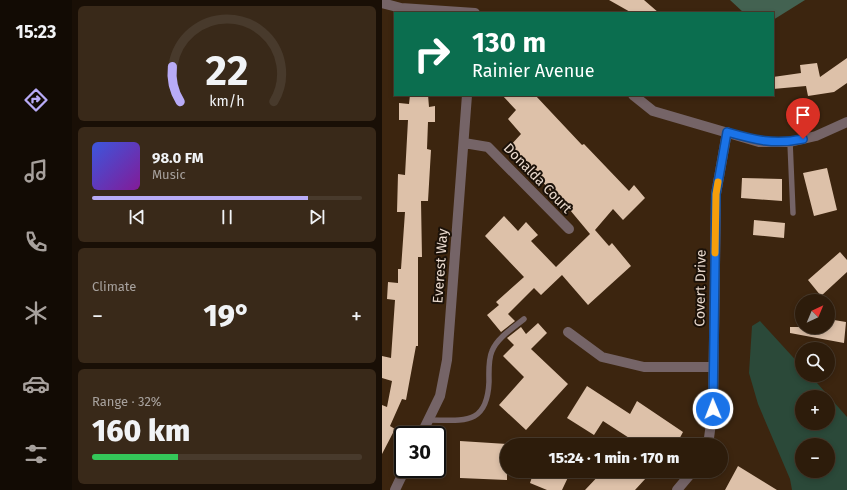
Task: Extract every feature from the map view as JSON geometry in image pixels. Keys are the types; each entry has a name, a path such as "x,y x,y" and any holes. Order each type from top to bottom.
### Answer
{"street":[{"path":"382,3 401,8 459,12"},
{"name":"Everest Way","path":"425,426 440,396 447,360 467,96"},
{"path":"634,96 653,111 759,142 790,142 816,136 847,122"},
{"name":"Covert Drive","path":"709,438 713,409 716,194 727,132"},
{"name":"Donalda Court","path":"464,143 488,147 569,229"},
{"path":"568,332 602,357 644,367 713,367"},
{"path":"395,490 401,478"},
{"path":"677,490 687,478"}],"lane":[{"path":"790,142 793,213"},
{"path":"428,420 469,420 478,414 485,404 489,392 491,352 498,341 524,319"}],"green space":[{"path":"730,0 805,0 774,19 774,12 743,12"},
{"path":"760,321 795,359 795,382 816,382 823,390 795,390 795,430 835,430 835,403 847,417 847,490 792,490 790,479 758,404 749,373 752,326"}],"building":[{"path":"609,0 644,0 658,12 630,12"},
{"path":"847,58 847,83 834,92 808,96 806,86 774,89 774,77 801,73 800,65 817,63 820,77"},
{"path":"410,96 428,96 429,107 435,106 435,122 428,122 427,149 431,150 428,201 421,201 422,257 418,257 418,346 416,346 406,400 402,399 390,426 394,428 394,431 382,454 382,405 387,407 392,381 382,378 382,356 391,358 395,300 387,299 388,282 398,283 398,269 401,269 405,212 397,212 398,174 405,175 408,120 399,120 399,103 409,104"},
{"path":"503,96 536,96 582,145 584,144 629,191 634,185 645,198 623,220 613,209 595,230 609,246 612,243 631,266 588,305 562,275 541,295 534,288 508,314 515,321 501,332 487,315 499,305 496,302 524,277 485,236 504,216 518,231 526,222 538,235 531,241 556,267 590,234 570,210 566,213 555,201 557,198 510,146 521,134 508,119 516,110"},
{"path":"827,168 837,210 814,216 803,173"},
{"path":"742,178 782,179 782,201 741,198"},
{"path":"754,220 785,223 784,238 753,235"},
{"path":"840,252 847,260 847,272 823,294 819,294 808,280"},
{"path":"835,320 846,322 844,343 795,334 835,334"},
{"path":"538,323 547,333 531,349 568,384 526,430 499,405 524,377 503,356 514,345 507,338 521,327 526,334"},
{"path":"790,327 795,327 795,334 790,333"},
{"path":"587,386 630,414 637,401 683,432 680,438 629,438 603,421 594,435 567,418"},
{"path":"460,441 500,444 500,478 507,478 507,480 460,478"},
{"path":"738,466 777,490 725,490"},
{"path":"532,478 568,478 562,490 547,490 530,483"},
{"path":"596,478 646,478 635,490 585,490"}],"slow traffic":[{"path":"715,253 716,194 718,182"}],"route":[{"path":"713,409 716,194 727,132 759,142 790,142 803,139"}]}
